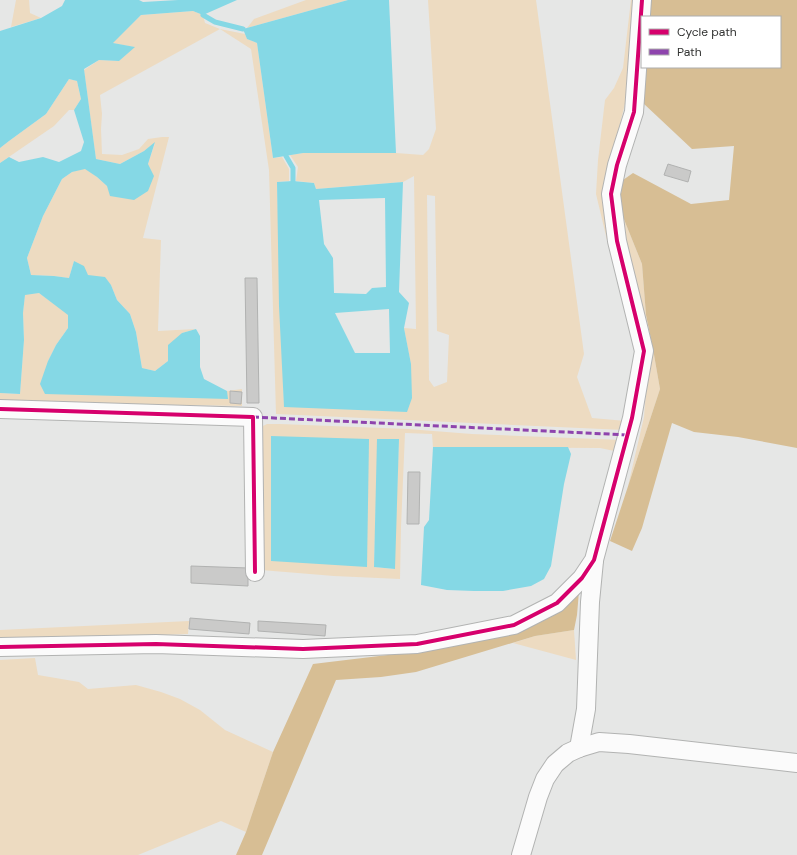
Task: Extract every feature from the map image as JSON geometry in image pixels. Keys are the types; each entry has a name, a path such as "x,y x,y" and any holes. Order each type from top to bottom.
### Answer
{"street":[{"path":"579,748 586,709 590,602 594,560 632,418 644,351 617,241 611,194 617,165 634,112 642,0"},
{"path":"0,409 253,417 255,572"},
{"path":"0,647 156,644 303,649 417,644 514,625 557,602 582,578 594,560"},
{"path":"521,855 538,797 545,779 555,764 568,753 579,748 599,742 797,762"}],"shaded area":[{"path":"16,0 29,0 30,13 41,18 11,27"},
{"path":"306,0 348,0 247,28 254,19"},
{"path":"428,0 536,0 584,354 577,377 592,418 626,421 624,430 276,414 269,170 251,49 220,29 245,34 247,39 257,43 273,158 282,157 289,169 289,181 277,182 284,406 411,365 404,328 416,329 414,176 403,182 316,189 314,183 296,181 298,167 290,155 303,153 396,153 423,155 429,149 436,129","holes":["427,195 435,196 437,331 449,335 447,382 434,387 429,380"]},
{"path":"631,0 637,0 630,84 604,187 630,320 607,240 596,194 598,160 605,100 614,88 623,68"},
{"path":"650,0 797,0 797,448 738,437 694,432 672,423 642,528 632,551 610,541 660,389 646,315 642,264 619,207 623,180 633,173 691,204 729,200 734,146 692,149 643,103 645,68 781,68 781,16 649,16"},
{"path":"193,11 203,15 205,23 220,29 100,95 102,114 102,154 122,155 139,149 148,139 169,137 143,238 161,240 158,331 196,329 182,333 168,361 155,371 142,368 136,332 130,314 117,300 111,285 88,275 74,261 69,278 31,275 27,258 43,216 62,179 72,172 85,168 107,186 148,164 155,143 144,151 120,164 96,159 84,70 99,60 119,61 134,47 112,43 141,15"},
{"path":"69,79 77,81 81,99 74,110 69,110 54,126 0,163 0,148 46,114"},
{"path":"619,207 642,264 646,315 660,389 628,486 644,417 649,353 623,238"},
{"path":"39,293 68,314 68,328 56,345 48,361 227,399 227,391 242,389 242,406 0,402 0,393 20,394 24,340 23,313 25,294"},
{"path":"267,424 280,424 622,440 619,452 600,448 433,447 432,434 405,433 400,579 334,576 261,570 261,427","holes":["378,439 399,439 394,569 374,567"]},
{"path":"579,591 574,630 535,636 416,672 381,677 336,680 262,855 236,855 246,832 273,752 313,664 421,651"},
{"path":"189,621 188,634 0,641 0,630"},
{"path":"574,630 576,660 513,643 535,636"},
{"path":"35,658 38,675 79,682 88,689 136,685 180,699 200,710 225,730 273,752 246,832 221,821 138,855 0,855 0,660"}],"water":[{"path":"65,0 139,0 143,2 178,0 237,0 203,15 193,11 141,15 113,43 135,47 119,61 99,60 84,69 96,159 120,164 144,151 155,142 148,164 154,176 148,191 134,200 110,196 107,186 85,169 72,172 62,179 43,216 27,258 31,275 69,278 74,261 84,266 88,275 105,277 111,285 117,300 130,314 136,332 142,368 155,371 168,361 168,345 182,333 196,329 200,336 200,367 204,379 227,391 228,399 45,394 40,384 48,361 56,345 68,328 68,315 39,293 25,295 23,313 24,340 20,394 0,393 0,163 9,157 19,162 43,157 59,162 81,151 84,142 74,110 81,99 77,81 69,79 46,114 0,148 0,31 41,18 62,6"},
{"path":"348,0 389,0 396,153 303,153 273,158 257,43 247,39 243,29"},
{"path":"293,181 314,183 316,189 403,182 399,292 409,303 404,328 411,364 412,398 407,412 284,407 279,306 277,182","holes":["385,198 386,287 372,288 366,294 334,293 333,258 324,244 319,200","389,309 390,353 355,353 335,313"]},
{"path":"271,436 369,439 367,567 271,561"},
{"path":"377,439 399,439 395,569 374,567"},
{"path":"433,447 568,447 571,454 564,484 551,566 544,579 531,586 503,591 447,590 421,585 424,527 429,520"}],"building":[{"path":"668,164 691,171 688,182 664,175"},
{"path":"245,278 257,278 259,403 247,403"},
{"path":"230,391 242,392 241,404 230,403"},
{"path":"408,472 420,472 419,524 407,524"},
{"path":"191,566 248,568 248,586 191,583"},
{"path":"190,618 250,623 249,634 189,629"},
{"path":"258,621 326,625 325,636 258,631"}],"waterway":[{"path":"203,15 215,22 243,29"},
{"path":"286,156 293,168 293,181"}],"marked path":[{"path":"253,417 628,435"}],"cycle path":[{"path":"0,647 156,644 303,649 417,644 514,625 557,603 582,578 594,560 632,418 644,351 617,241 611,194 617,165 634,112 642,0"},
{"path":"0,409 253,417 255,572"}]}
